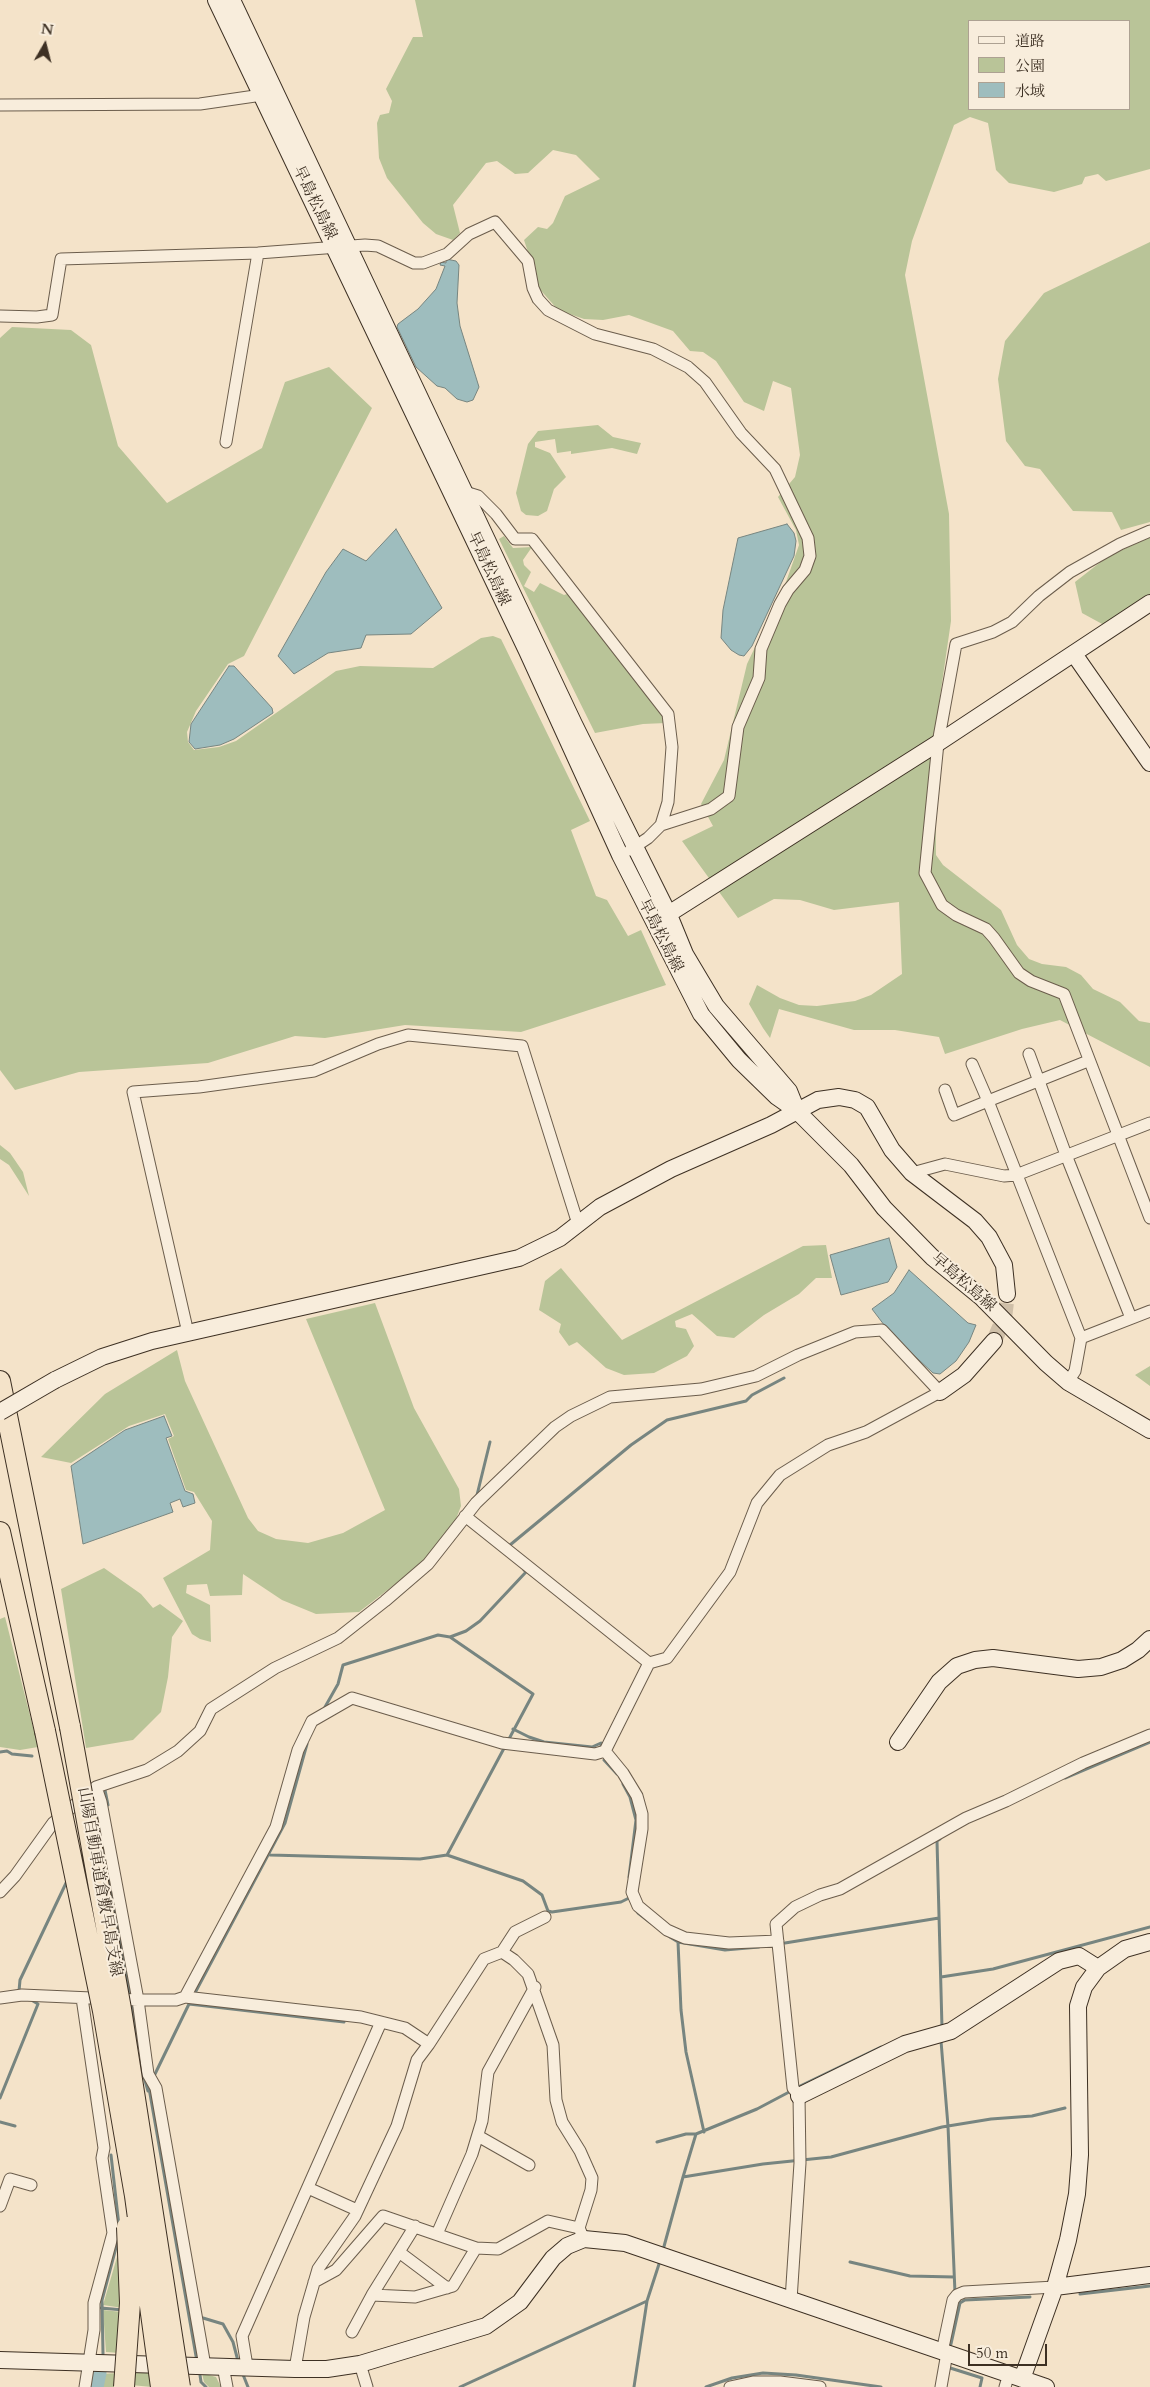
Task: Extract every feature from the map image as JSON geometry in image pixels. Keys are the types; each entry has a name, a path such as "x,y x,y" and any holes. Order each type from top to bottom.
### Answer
{"highway":[{"name":"山陽自動車道倉敷早島支線","path":"0,1381 70,1727 109,1936 147,2165 180,2387"},
{"name":"山陽自動車道倉敷早島支線","path":"0,1532 46,1731 87,1929 125,2138 161,2387"},
{"path":"124,2387 130,2275 124,2183 125,2138"},
{"path":"147,2165 193,2387"}],"street":[{"name":"早島松島線","path":"216,0 262,95 343,248 465,492 574,724 669,915 685,954 716,1006 790,1091 798,1111"},
{"name":"早島松島線","path":"232,0 620,855 653,924 702,1014 739,1060 777,1097 798,1111 851,1165 884,1208 932,1257 981,1297 1068,1382 1150,1430"},
{"path":"0,106 200,104 262,95"},
{"path":"0,316 37,317 52,315 61,259 258,253 378,246 414,263 423,263 447,254 469,234 494,222 528,261 533,288 538,299 548,310 595,334 653,349 688,368 705,382 741,433 775,469 808,538 810,556 805,570 788,590 780,604 761,649 759,678 738,727 729,796 711,810 661,825 635,847 620,855"},
{"path":"226,442 258,253"},
{"path":"465,492 478,496 496,514 515,539 532,539 665,709 672,729 672,747 668,802 661,825"},
{"path":"1150,531 1120,544 1070,572 1038,596 1012,622 993,632 956,644 938,743 925,873 938,900 956,915 986,929 1020,973 1032,981 1064,994 1088,1061 1150,1218"},
{"path":"653,924 938,743 1150,603"},
{"path":"1074,654 1150,763"},
{"path":"188,1333 133,1092 198,1087 314,1071 378,1044 408,1035 522,1046 578,1224"},
{"path":"1029,1054 1066,1155 1131,1318"},
{"path":"945,1090 954,1115 1088,1061"},
{"path":"972,1064 1080,1338 1075,1370 1068,1382"},
{"path":"0,1412 79,1367 125,1348 494,1265 540,1249 600,1207 671,1169 771,1125 818,1100 839,1097 855,1100 868,1107 892,1150 912,1173 975,1221 989,1238 1004,1264 1007,1294"},
{"path":"912,1173 945,1164 1004,1176 1016,1175 1150,1122"},
{"path":"1080,1338 1150,1311"},
{"path":"0,1892 15,1876 53,1823 96,1787 147,1770 178,1751 200,1731 211,1709 276,1668 338,1638 428,1564 476,1502 555,1427 571,1416 610,1398 701,1389 756,1376 798,1355 855,1332 882,1330 940,1392"},
{"path":"185,1997 276,1827 298,1750 312,1721 352,1698 504,1744 595,1754 605,1751 649,1663 667,1658 730,1572 757,1503 780,1475 828,1445 866,1432 940,1392 964,1375 994,1341"},
{"path":"465,1516 649,1663"},
{"path":"898,1742 939,1682 957,1666 975,1660 993,1658 1078,1669 1101,1667 1122,1660 1138,1650 1150,1639"},
{"path":"791,2300 800,2163 796,2092 776,1924 795,1907 820,1895 840,1889 966,1818 1006,1801 1083,1763 1150,1735"},
{"path":"605,1751 624,1773 637,1796 642,1814 642,1829 632,1892 638,1906 666,1930 684,1938 729,1943 778,1941"},
{"path":"96,1787 101,1802 138,2000 148,2074 156,2088 205,2366"},
{"path":"295,2369 304,2317 318,2269 357,2210 397,2126 417,2060 484,1959 502,1952 515,1932 544,1917"},
{"path":"1012,2380 1055,2287 1068,2240 1077,2194 1080,2155 1078,2006 1084,1987 1098,1968 1125,1949 1150,1942"},
{"path":"0,2360 327,2369 360,2364 486,2326 520,2302 553,2258 582,2234 592,2178 580,2151 562,2122 556,2100 553,2045 535,1987 528,1974 514,1960 502,1952"},
{"path":"796,2092 905,2044 951,2031 1059,1961 1078,1956 1098,1968"},
{"path":"437,2234 478,2136 482,2121 488,2072 535,1987"},
{"path":"0,1998 22,1994 138,2000 176,2000 185,1997 361,2017 405,2028 429,2044"},
{"path":"82,1998 104,2148 102,2158 113,2233 94,2303 90,2363 85,2387"},
{"path":"227,2387 235,2366 242,2336 381,2022"},
{"path":"478,2136 529,2165"},
{"path":"0,2206 10,2179 31,2185"},
{"path":"308,2188 357,2210"},
{"path":"314,2282 336,2270 383,2216 476,2248 498,2249 548,2221 582,2234 625,2243 944,2352 1012,2380 1046,2387"},
{"path":"352,2332 372,2295 415,2226"},
{"path":"372,2295 415,2297 453,2286 476,2248"},
{"path":"399,2252 446,2288"},
{"path":"941,2387 944,2352 953,2300 957,2295 964,2292 1055,2287 1150,2275"},
{"path":"360,2364 367,2387"},
{"path":"730,2387 753,2382 780,2382 820,2387"}],"green space":[{"path":"415,0 1150,0 1150,169 1106,181 1098,174 1085,177 1082,184 1054,192 1009,183 996,170 988,123 970,117 954,125 912,241 905,275 949,514 951,621 935,731 936,855 943,865 1001,910 1017,945 1029,959 1042,964 1066,967 1081,975 1093,989 1120,1002 1139,1021 1150,1023 1150,1067 1060,1020 1022,1029 945,1054 939,1037 895,1030 854,1030 779,1009 770,1038 749,1004 757,985 780,998 799,1005 817,1006 855,1001 871,995 902,974 899,902 834,910 800,900 774,899 738,918 682,841 713,826 701,804 724,760 747,664 786,582 799,545 796,530 778,497 795,477 800,455 791,388 773,381 764,411 744,402 716,361 703,352 690,351 673,331 629,315 603,320 584,319 558,310 537,286 535,264 530,258 524,240 538,227 547,229 553,223 565,196 600,179 576,155 553,150 528,173 515,174 497,161 486,163 453,205 460,233 453,240 436,234 423,223 387,178 379,158 377,123 380,115 389,113 392,101 386,89 413,37 423,37"},
{"path":"1150,242 1150,522 1121,530 1112,512 1073,511 1040,469 1025,466 1006,441 998,379 1005,341 1044,293"},
{"path":"12,327 71,330 91,345 118,446 167,503 262,448 285,382 329,367 372,408 244,656 228,664 196,711 187,732 188,742 194,750 219,747 236,741 336,671 360,666 433,668 481,638 493,636 501,639 590,821 571,830 596,896 607,900 628,936 641,930 666,985 521,1032 405,1025 325,1038 295,1036 208,1063 79,1072 15,1090 0,1070 0,338"},
{"path":"598,425 613,437 641,443 637,454 612,448 571,454 571,451 557,453 555,439 535,442 535,447 550,453 566,477 554,489 547,511 538,516 526,515 521,511 516,493 528,444 538,431"},
{"path":"504,536 513,548 532,547 523,560 524,565 531,572 524,586 534,592 540,583 564,595 570,593 663,713 666,723 643,724 595,733 499,539"},
{"path":"1150,537 1150,594 1104,625 1082,613 1075,582 1107,557"},
{"path":"0,1145 10,1153 23,1172 29,1196 9,1165 0,1159"},
{"path":"826,1245 832,1278 816,1278 799,1294 764,1315 734,1338 717,1336 692,1314 675,1321 676,1327 686,1329 694,1346 687,1356 654,1373 624,1375 606,1368 577,1342 569,1346 559,1332 561,1324 539,1310 545,1281 561,1268 622,1340 803,1246"},
{"path":"375,1303 414,1408 459,1489 461,1506 456,1519 425,1561 359,1612 316,1614 282,1600 243,1574 242,1595 210,1596 207,1584 187,1585 186,1593 210,1605 211,1642 200,1639 192,1634 163,1578 210,1550 212,1521 194,1492 186,1490 168,1439 174,1436 165,1414 129,1426 71,1463 41,1457 105,1394 177,1350 185,1381 248,1518 258,1531 276,1539 308,1543 343,1533 385,1510 306,1319"},
{"path":"1150,1366 1150,1386 1135,1375"},
{"path":"104,1568 141,1594 153,1608 160,1604 183,1621 172,1637 168,1677 161,1712 133,1740 86,1748 61,1589"},
{"path":"5,1617 38,1747 20,1750 0,1747 0,1619"},
{"path":"122,2240 123,2308 103,2305"},
{"path":"103,2310 122,2312 120,2353 106,2352"},
{"path":"132,2371 150,2373 152,2387 131,2385"},
{"path":"118,2373 117,2387 99,2387 101,2374"},
{"path":"202,2373 216,2377 221,2387 209,2387 204,2382"}],"water":[{"path":"446,259 456,261 459,265 457,303 460,326 479,387 473,400 467,402 457,399 445,388 437,386 416,367 397,327 398,324 418,309 436,289 445,266 440,265 441,262 446,263"},
{"path":"787,524 794,533 796,541 794,556 752,646 744,656 739,655 731,650 721,638 723,610 738,538"},
{"path":"396,529 442,608 411,634 366,635 361,648 328,653 294,674 278,656 326,572 343,549 366,561"},
{"path":"229,666 234,666 272,708 273,713 234,739 220,745 195,749 189,742 191,724"},
{"path":"889,1238 897,1267 888,1282 841,1295 830,1255"},
{"path":"909,1270 968,1323 976,1325 969,1342 956,1361 940,1374 933,1373 891,1334 872,1309 894,1293"},
{"path":"164,1416 172,1436 166,1438 185,1491 193,1494 195,1503 183,1507 180,1499 170,1503 173,1512 83,1544 71,1466 125,1430"}],"waterway":[{"path":"510,1545 631,1445 667,1420 746,1401 752,1395 784,1378"},
{"path":"477,1495 490,1442"},
{"path":"450,1637 466,1631 480,1621 526,1572 524,1570"},
{"path":"325,1707 338,1684 343,1665 438,1635 450,1637 533,1694 447,1855"},
{"path":"513,1729 544,1742 592,1747 601,1743 601,1745"},
{"path":"1065,1778 1150,1742"},
{"path":"196,1991 285,1823 307,1744"},
{"path":"0,1752 7,1751 12,1754 32,1756"},
{"path":"604,1760 617,1774"},
{"path":"623,1784 630,1797 636,1820 629,1877"},
{"path":"105,1790 108,1805"},
{"path":"96,1807 130,1994"},
{"path":"940,1839 937,1841 942,2028"},
{"path":"270,1855 420,1859 447,1855 523,1881 542,1895 548,1911 552,1912 621,1902 629,1898"},
{"path":"19,1991 20,1980 67,1881"},
{"path":"638,1913 651,1923"},
{"path":"785,1943 939,1918"},
{"path":"941,1977 993,1969 1150,1927"},
{"path":"670,1937 678,1942 725,1950 759,1947"},
{"path":"678,1942 681,2010 686,2052 704,2132"},
{"path":"0,2098 38,2004 33,2001"},
{"path":"131,2003 139,2046"},
{"path":"189,2004 344,2022"},
{"path":"155,2074 189,2004"},
{"path":"941,2041 948,2126 955,2293"},
{"path":"796,2088 881,2047"},
{"path":"144,2077 148,2091"},
{"path":"149,2088 196,2356"},
{"path":"683,2177 696,2134 757,2109 791,2091"},
{"path":"663,2250 683,2177 763,2164 831,2157 942,2127 991,2119 1032,2116 1065,2108"},
{"path":"0,2122 15,2126"},
{"path":"657,2142 686,2134 696,2134"},
{"path":"111,2155 119,2226"},
{"path":"103,2354 102,2300 118,2240"},
{"path":"634,2387 647,2301 660,2261"},
{"path":"850,2262 910,2276 954,2277"},
{"path":"1080,2294 1150,2286"},
{"path":"960,2303 965,2300 1030,2297"},
{"path":"951,2344 960,2303 958,2299"},
{"path":"460,2387 647,2301"},
{"path":"101,2308 123,2310"},
{"path":"203,2318 223,2324 233,2342 238,2361"},
{"path":"947,2367 982,2378 980,2387"},
{"path":"242,2372 248,2387"},
{"path":"94,2387 97,2373"},
{"path":"706,2387 732,2378 763,2373 796,2375 881,2387"},
{"path":"200,2375 201,2382 206,2387"}],"tunnel":[{"path":"994,1341 1004,1318 1007,1294"}]}
